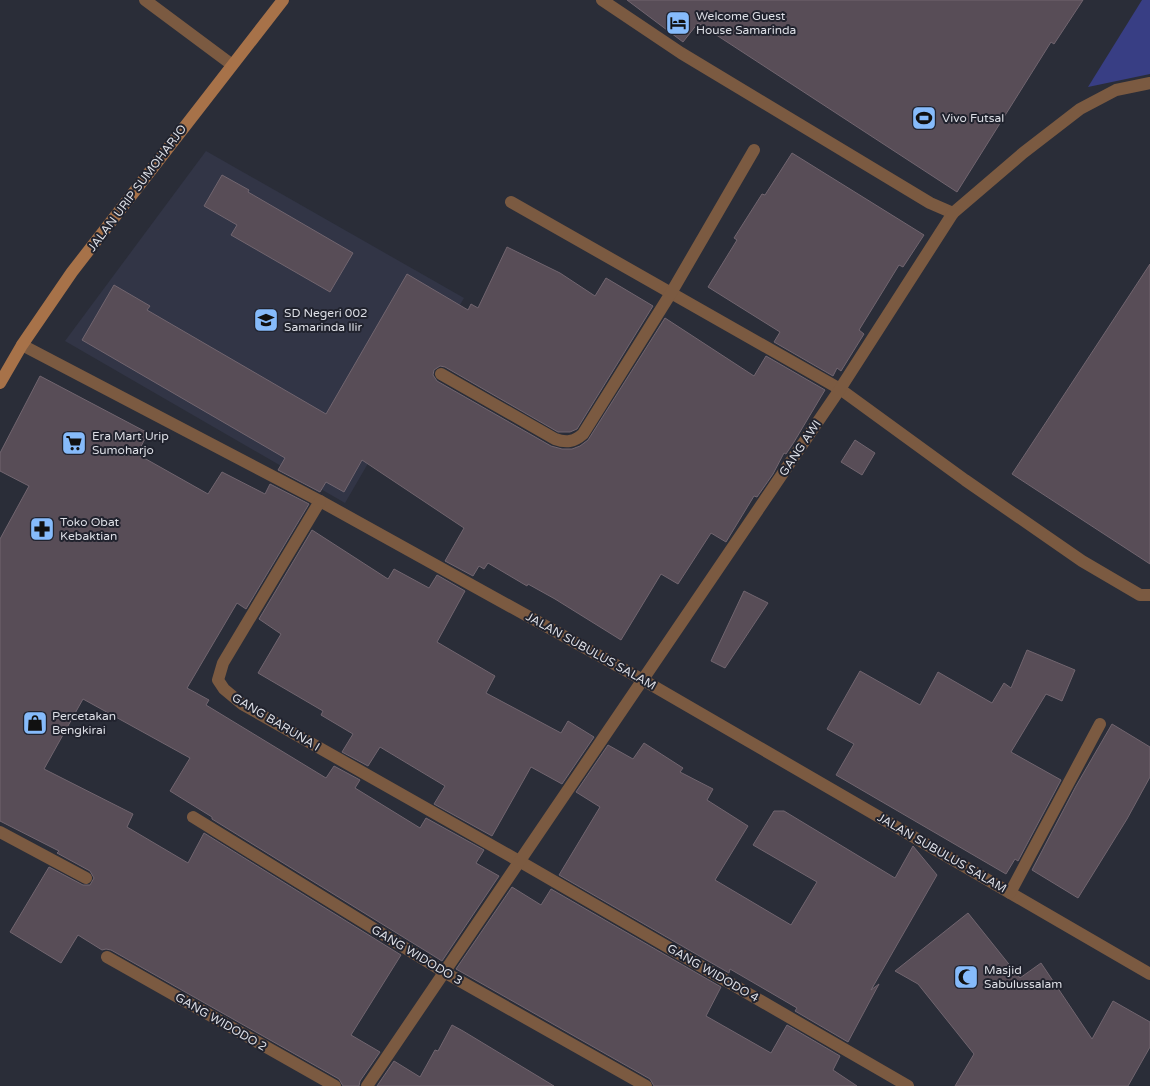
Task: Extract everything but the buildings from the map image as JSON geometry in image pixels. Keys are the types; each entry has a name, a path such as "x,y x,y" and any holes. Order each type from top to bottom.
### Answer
{"street":[{"path":"145,0 231,64"},
{"name":"JALAN URIP SUMOHARJO","path":"0,383 22,345 72,272 231,64 283,0"},
{"path":"602,0 681,53 930,203 953,213"},
{"name":"GANG AWI","path":"367,1086 840,389 953,213 1023,153 1080,108 1116,90 1150,83"},
{"path":"441,374 555,439 564,442 574,440 583,434 671,292 754,150"},
{"path":"511,202 840,389 965,480 1082,561 1140,595 1150,595"},
{"name":"JALAN SUBULUS SALAM","path":"22,345 320,501 643,680 1150,974"},
{"name":"GANG BARUNA I","path":"320,501 223,662 219,671 218,680 220,684 242,704 518,861"},
{"path":"1010,893 1100,724"},
{"name":"GANG WIDODO 3","path":"193,817 444,972 646,1086"},
{"path":"0,832 86,878"},
{"name":"GANG WIDODO 4","path":"518,861 908,1086"},
{"name":"GANG WIDODO 2","path":"107,957 335,1086"}],"shaded area":[{"path":"1142,0 1150,0 1150,74 1088,87"},
{"name":"SD Negeri 002 Samarinda Ilir","path":"206,151 464,298 345,503 65,341"}],"place":[{"name":"Welcome Guest House Samarinda","path":"678,23"},
{"name":"Vivo Futsal","path":"924,118"},
{"name":"SD Negeri 002 Samarinda Ilir","path":"266,320"},
{"name":"Era Mart Urip Sumoharjo","path":"74,443"},
{"name":"Toko Obat Kebaktian","path":"42,529"},
{"name":"Percetakan Bengkirai","path":"35,723"},
{"name":"Masjid Sabulussalam","path":"966,977"}]}
